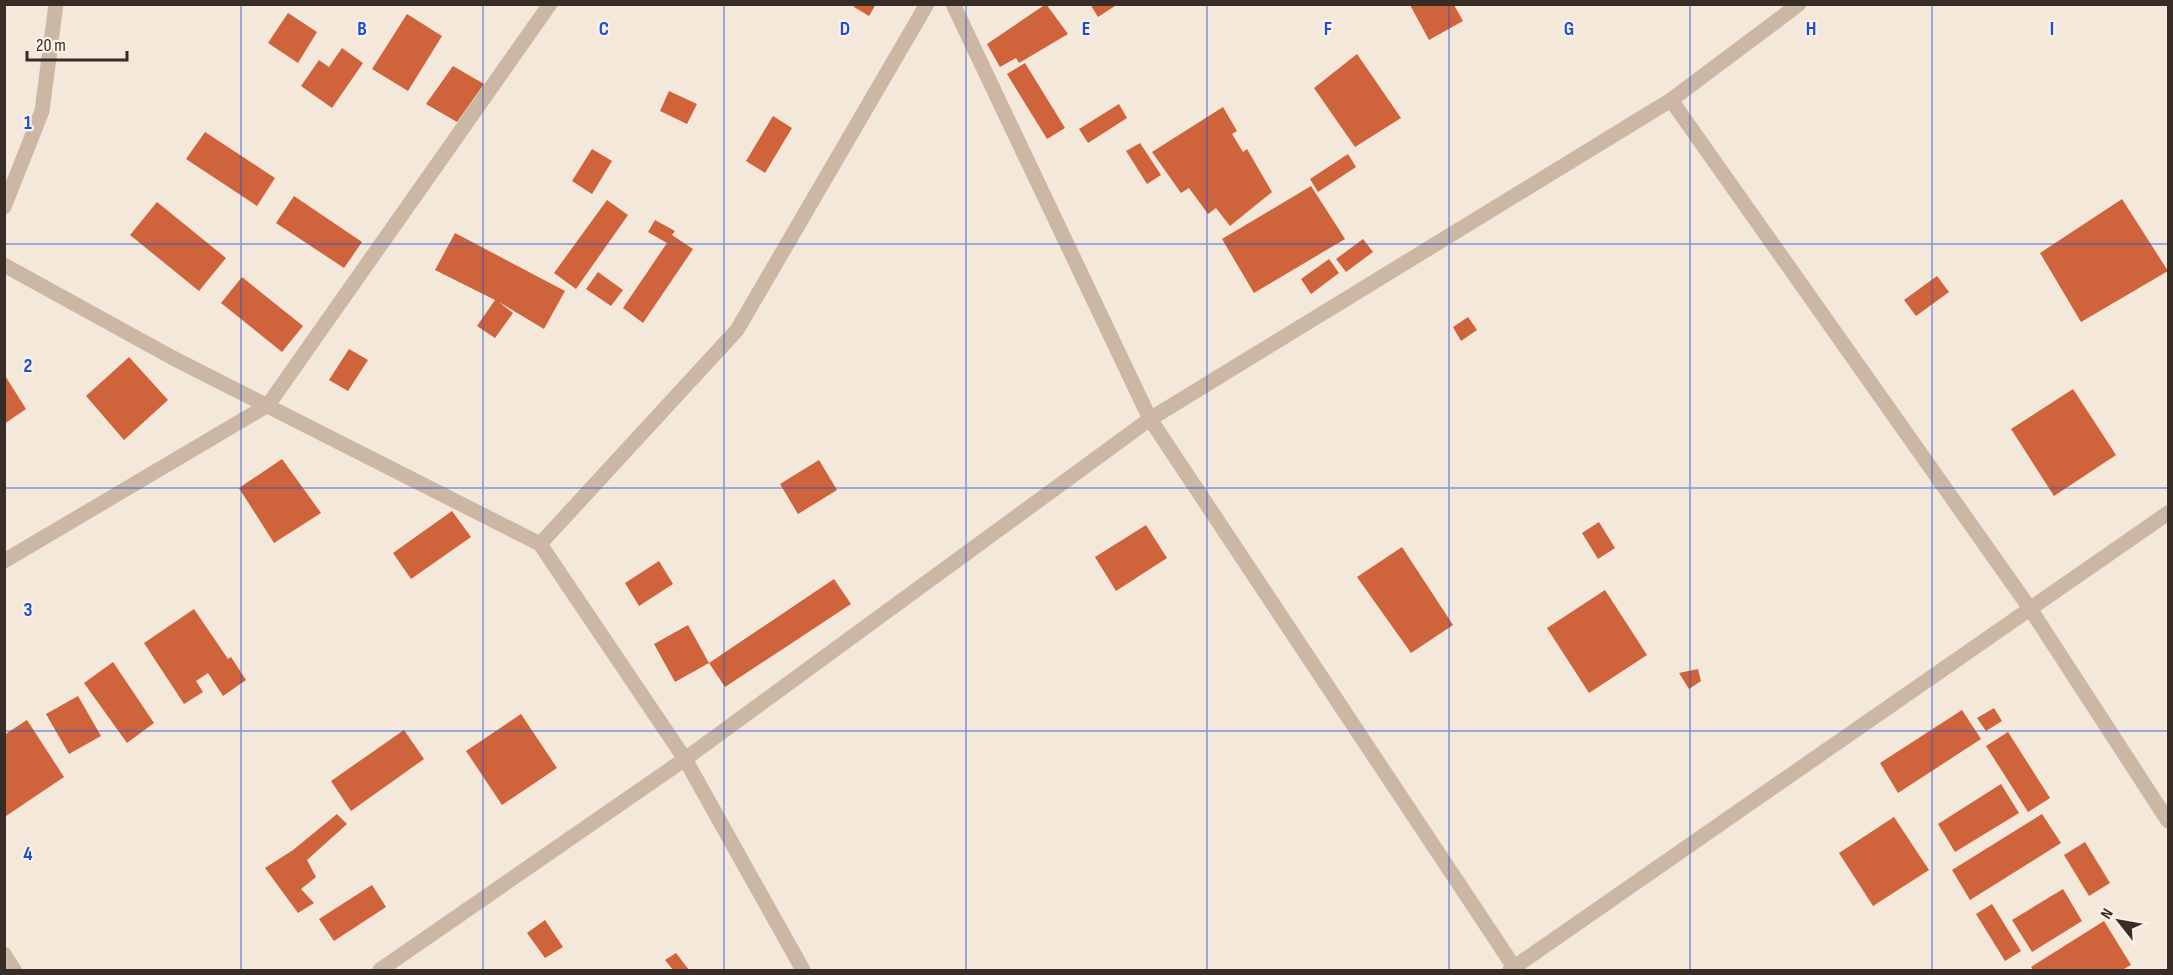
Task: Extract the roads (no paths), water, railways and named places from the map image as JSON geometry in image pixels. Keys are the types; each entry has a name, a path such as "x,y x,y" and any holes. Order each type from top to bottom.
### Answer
{"street":[{"path":"4,207 42,111 56,4"},
{"path":"4,561 268,405 550,4"},
{"path":"540,544 737,330 927,4"},
{"path":"953,4 1150,419 1513,970 2169,513"},
{"path":"380,970 685,759 1150,419 1671,100 1799,4"},
{"path":"1671,100 2031,610 2169,821"},
{"path":"4,265 173,358 540,544 685,759 803,970"},
{"path":"4,954 14,970"}]}
